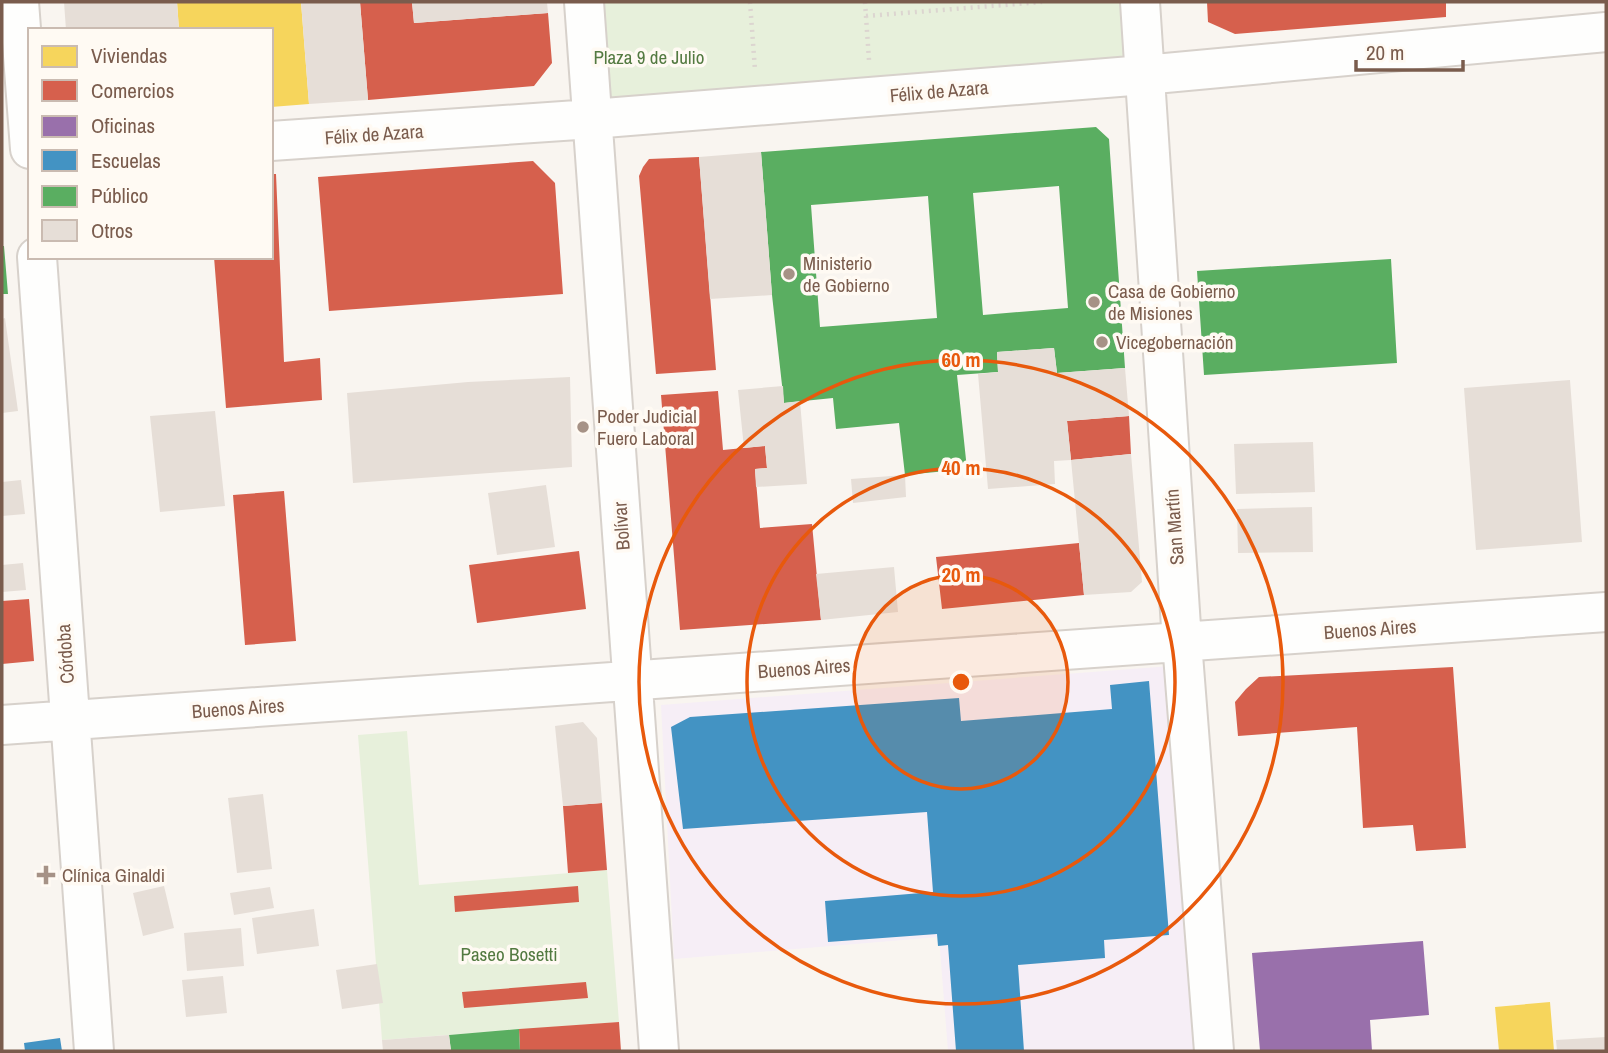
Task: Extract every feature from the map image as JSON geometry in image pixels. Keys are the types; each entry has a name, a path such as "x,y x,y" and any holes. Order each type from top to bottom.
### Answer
{"street":[{"path":"19,2 13,67 28,139"},
{"name":"Bolívar","path":"584,2 659,1051"},
{"name":"San Martín","path":"1140,2 1182,642 1214,1051"},
{"name":"Félix de Azara","path":"273,141 592,119 1144,75 1606,32"},
{"path":"2,160 28,159"},
{"name":"Córdoba","path":"37,259 94,1051"},
{"name":"Buenos Aires","path":"2,725 1606,612"}],"path":[{"path":"750,2 757,105"},
{"path":"865,2 872,96"},
{"path":"866,16 1042,2"}],"shaded area":[{"path":"1171,666 1199,1051 948,1051 939,937 674,959 661,705"}],"green space":[{"name":"Plaza 9 de Julio","path":"586,2 1135,2 1140,74 594,116"},
{"name":"Paseo Bosetti","path":"407,731 419,885 607,870 619,1022 382,1040 358,735"}],"building: Viviendas":[{"path":"177,2 301,2 309,104 273,107 273,28 179,28"},
{"path":"1550,1002 1554,1051 1499,1051 1495,1007"}],"building: Comercios":[{"path":"360,2 412,2 414,23 548,13 552,63 534,86 368,100"},
{"path":"1207,2 1446,2 1446,17 1235,34 1208,22"},
{"path":"699,157 716,370 656,374 639,176 649,159"},
{"path":"533,161 555,183 563,294 329,311 318,177"},
{"path":"273,174 276,174 284,362 320,358 322,400 226,408 214,259 273,259"},
{"path":"718,391 723,450 765,446 767,468 755,469 760,528 812,524 821,620 680,630 661,395"},
{"path":"1129,416 1131,454 1071,460 1067,421"},
{"path":"284,491 296,641 245,645 233,495"},
{"path":"1079,543 1084,595 942,609 936,557"},
{"path":"579,551 586,609 477,623 469,565"},
{"path":"29,599 34,661 2,664 2,601"},
{"path":"1453,667 1466,848 1416,851 1413,825 1363,828 1357,727 1238,736 1235,702 1259,677"},
{"path":"602,803 607,870 568,873 563,806"},
{"path":"578,886 579,902 455,912 454,896"},
{"path":"586,982 588,998 464,1008 462,992"},
{"path":"619,1022 621,1051 520,1051 519,1029"}],"building: Oficinas":[{"path":"1423,941 1429,1015 1370,1020 1372,1051 1260,1051 1252,953"}],"building: Escuelas":[{"path":"1149,681 1169,935 1104,940 1105,958 1018,965 1024,1051 956,1051 948,945 938,946 937,934 828,942 825,901 933,892 927,812 683,829 671,727 690,717 959,698 961,721 1112,709 1110,685"},
{"path":"60,1038 62,1051 25,1051 24,1043"}],"building: Público":[{"name":"Casa de Gobierno de Misiones","path":"1096,127 1109,139 1125,368 1057,373 1054,348 997,352 998,372 957,375 967,469 905,475 899,423 836,429 833,398 784,403 761,152","holes":["1059,186 1068,308 983,315 973,193","928,196 937,318 820,327 811,205"]},
{"path":"4,246 8,294 2,294"},
{"path":"1391,259 1397,363 1204,375 1197,271"},
{"path":"519,1029 520,1051 451,1051 449,1035"}],"building: Otros":[{"path":"64,2 177,2 179,28 66,28"},
{"path":"301,2 360,2 368,100 309,104"},
{"path":"412,2 547,2 548,13 414,23"},
{"path":"761,152 772,295 710,299 699,157"},
{"path":"5,318 18,411 2,413 2,319"},
{"path":"1054,348 1057,373 1125,368 1129,416 1067,421 1071,460 1054,461 1055,484 988,489 978,374 998,372 997,352"},
{"path":"570,377 572,467 353,483 347,393 468,382"},
{"path":"1570,380 1582,542 1476,550 1464,388"},
{"path":"783,386 784,403 800,401 807,484 756,487 755,469 767,468 765,446 744,448 738,390"},
{"path":"215,411 225,506 160,512 150,416"},
{"path":"1313,442 1315,492 1236,494 1234,444"},
{"path":"1131,454 1142,582 1131,592 1084,595 1071,460"},
{"path":"905,475 906,497 853,503 851,479"},
{"path":"21,480 25,514 2,516 2,482"},
{"path":"546,485 555,547 497,555 488,493"},
{"path":"1312,507 1313,552 1238,553 1237,509"},
{"path":"23,563 26,590 2,592 2,565"},
{"path":"894,567 898,612 821,620 816,574"},
{"path":"583,722 597,738 602,803 563,806 555,726"},
{"path":"263,794 272,869 237,873 228,798"},
{"path":"164,886 174,928 143,936 133,893"},
{"path":"270,887 274,908 234,915 230,893"},
{"path":"314,909 319,946 257,954 252,918"},
{"path":"241,928 244,966 187,971 184,933"},
{"path":"377,964 383,1003 342,1009 336,970"},
{"path":"223,976 227,1013 186,1017 182,980"},
{"path":"449,1035 451,1051 383,1051 382,1040"},
{"path":"1606,1037 1606,1051 1557,1051 1556,1040"}],"place":[{"name":"Ministerio de Gobierno","path":"789,274"},
{"name":"Casa de Gobierno de Misiones","path":"1094,302"},
{"name":"Vicegobernación","path":"1102,342"},
{"name":"Poder Judicial Fuero Laboral","path":"583,427"},
{"name":"Clínica Ginaldi","path":"46,875"}]}
